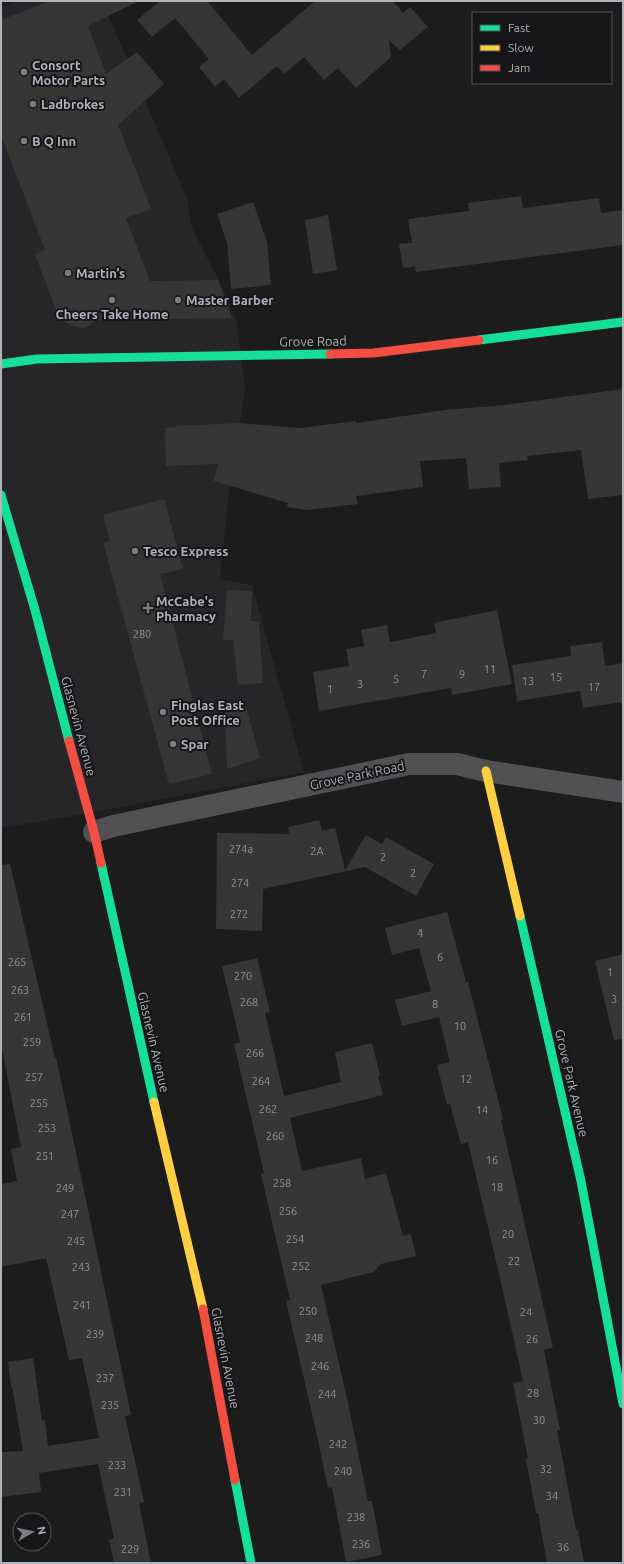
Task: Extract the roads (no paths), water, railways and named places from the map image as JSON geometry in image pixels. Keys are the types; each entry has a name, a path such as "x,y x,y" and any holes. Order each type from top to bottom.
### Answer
{"street":[{"name":"Grove Road","path":"1,364 38,359 374,353 623,322"},
{"name":"Glasnevin Avenue","path":"1,495 6,532 36,610 46,656 94,832 144,1061 204,1312 251,1563"},
{"name":"Grove Park Road","path":"94,832 113,826 409,764 457,764 623,792"},
{"name":"Grove Park Avenue","path":"486,770 581,1181 623,1404"}],"place":[{"name":"Consort Motor Parts","path":"24,72"},
{"name":"Ladbrokes","path":"33,104"},
{"name":"B Q Inn","path":"24,141"},
{"name":"Martin’s","path":"68,273"},
{"name":"Cheers Take Home","path":"112,300"},
{"name":"Master Barber","path":"178,300"},
{"name":"Tesco Express","path":"135,551"},
{"name":"McCabe's Pharmacy","path":"148,608"},
{"name":"Finglas East Post Office","path":"163,712"},
{"name":"Spar","path":"173,744"}]}
